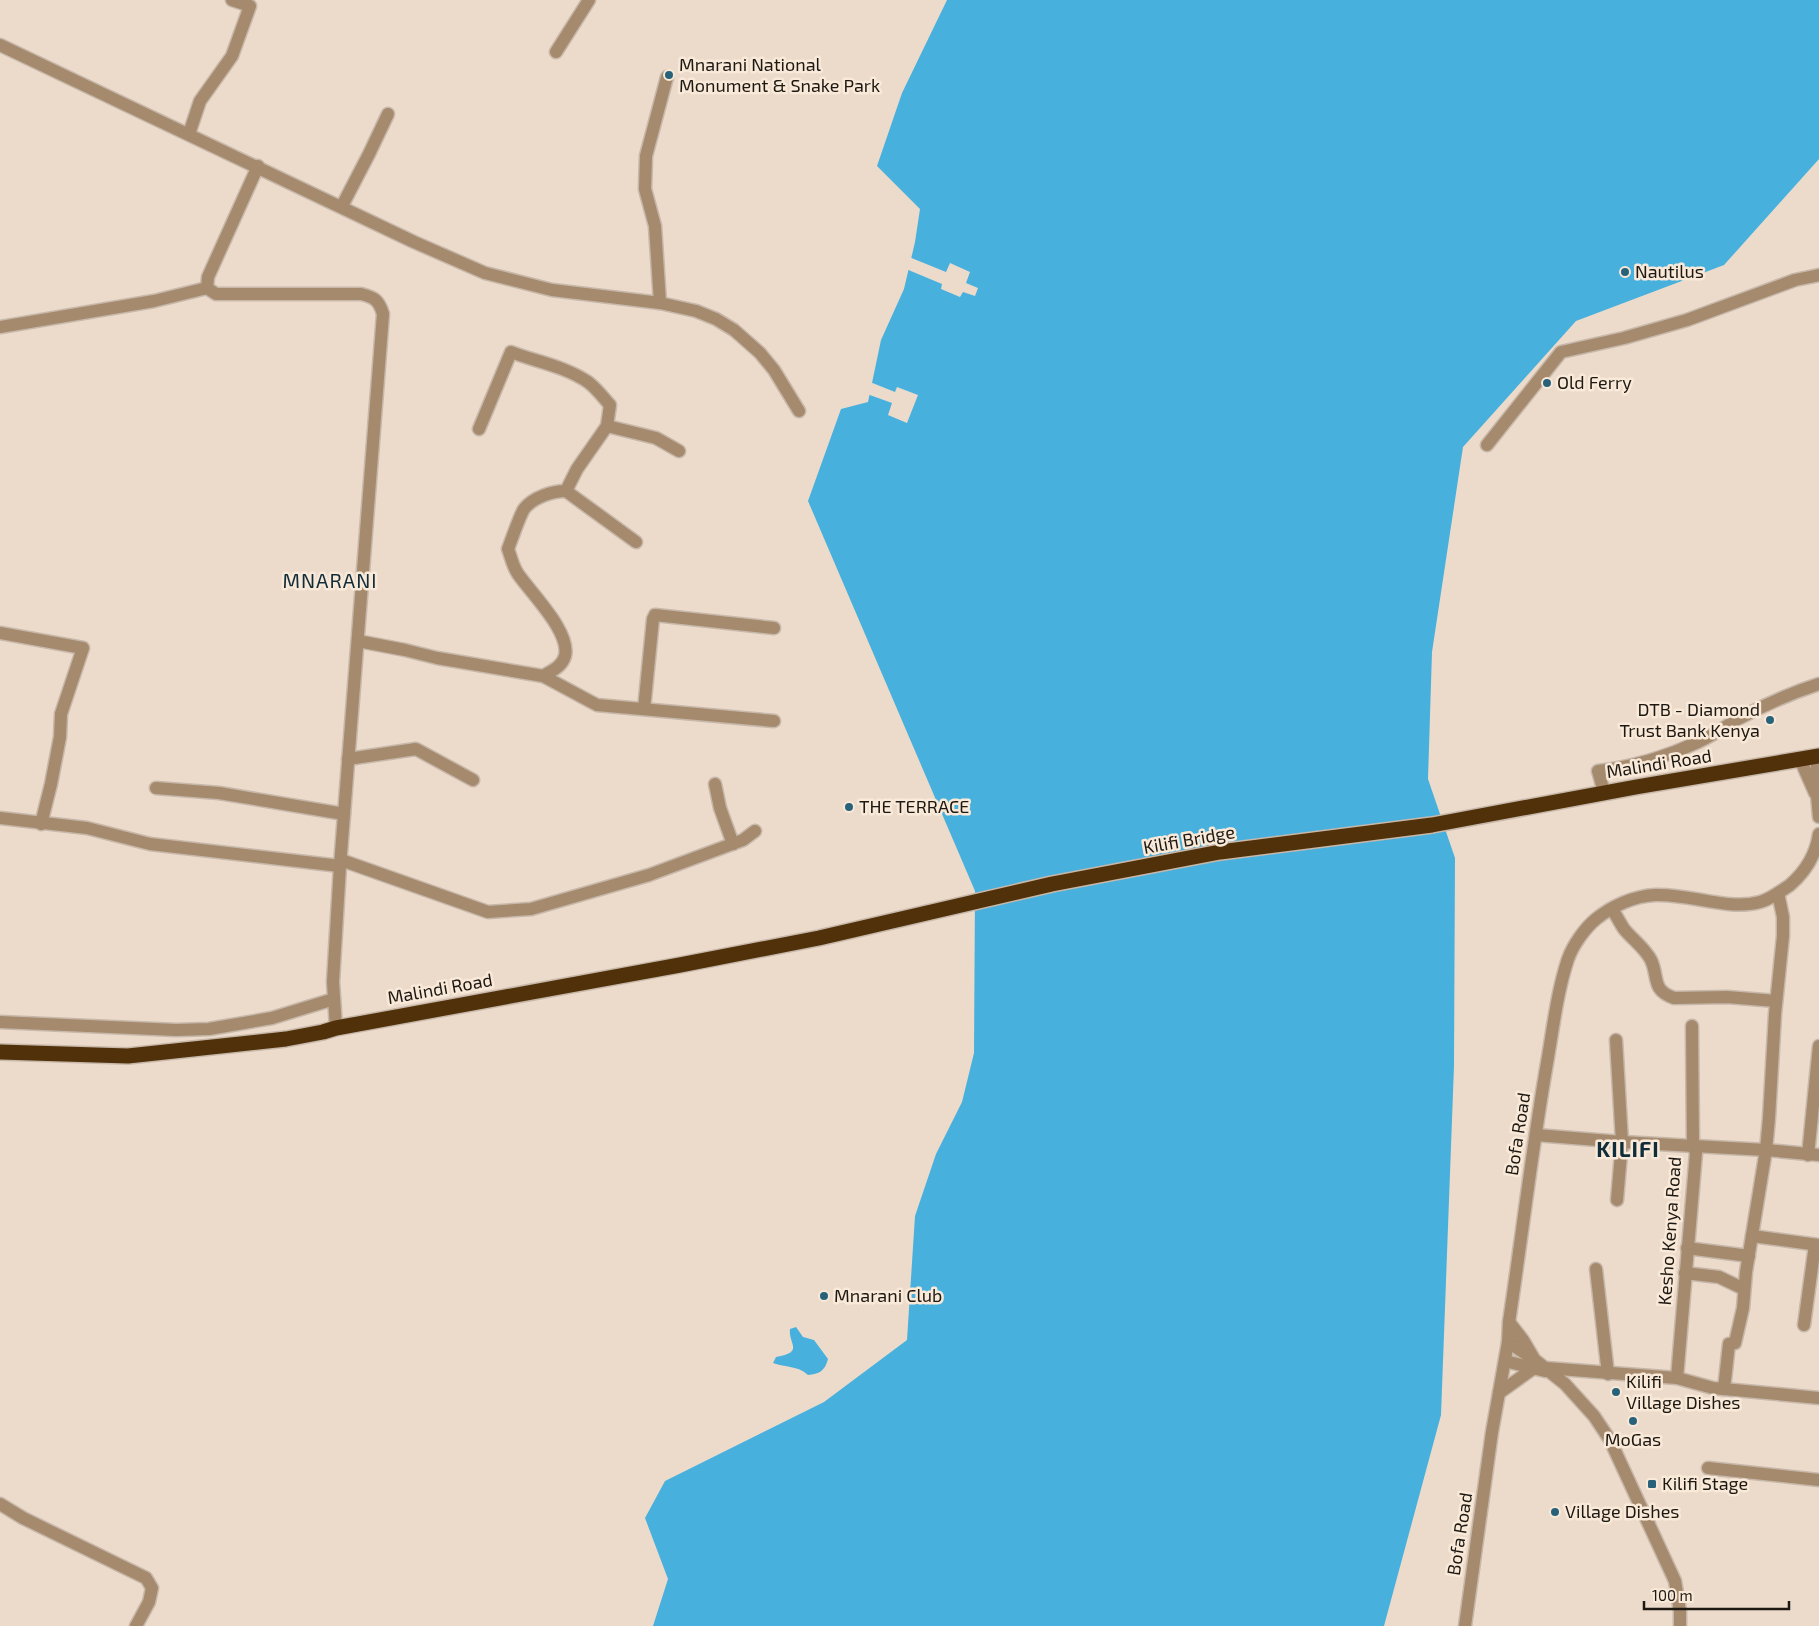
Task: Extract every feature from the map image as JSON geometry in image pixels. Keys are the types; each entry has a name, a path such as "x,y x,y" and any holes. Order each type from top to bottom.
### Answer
{"highway":[{"name":"Malindi Road","path":"1505,811 1604,792 1818,756"},
{"name":"Kilifi Bridge","path":"883,924 1052,884 1220,852 1432,825 1505,811"},
{"name":"Malindi Road","path":"0,1052 128,1056 286,1039 336,1028 680,965 883,924"}],"street":[{"path":"189,134 200,101 232,56 250,6 232,0"},
{"path":"556,52 589,0"},
{"path":"0,45 258,166 414,242 485,272 552,290 660,303 696,310 716,319 734,330 760,353 774,370 799,411"},
{"path":"660,303 655,226 644,189 646,156 667,77"},
{"path":"342,206 388,114"},
{"path":"207,288 208,277 258,166"},
{"path":"1487,445 1561,352 1624,338 1686,320 1794,280 1819,275"},
{"path":"0,327 154,301 207,288 216,294 360,294 376,299 380,303 382,326 341,863 334,999 336,1028"},
{"path":"479,429 511,352 526,358 560,366 589,382 610,405 607,426 577,468 566,491"},
{"path":"607,426 656,438 678,451"},
{"path":"542,676 560,665 565,657 566,647 557,627 517,572 508,549 523,510 533,502 554,491 566,491 636,542"},
{"path":"644,709 653,619 655,615 774,628"},
{"path":"0,634 83,648 61,714 60,737 51,784 40,824"},
{"path":"358,642 542,676 597,705 774,721"},
{"path":"1604,792 1598,771 1624,768 1698,742 1755,711 1819,684"},
{"path":"348,759 416,749 444,762 473,780"},
{"path":"1818,756 1816,784 1819,817"},
{"path":"1800,759 1818,799"},
{"path":"716,784 720,808 733,844"},
{"path":"156,788 219,793 344,814"},
{"path":"0,818 87,828 150,844 341,863 488,912 531,909 649,875 743,840 755,831"},
{"name":"Bofa Road","path":"1465,1626 1492,1432 1508,1342 1509,1322 1536,1135 1553,1030 1568,958 1577,942 1595,920 1628,901 1652,895 1667,895 1748,904 1760,902 1796,880 1803,872 1818,843 1819,834"},
{"path":"1724,1389 1729,1344 1735,1344 1737,1339 1743,1308 1744,1289 1766,1150 1776,1001 1783,936 1783,917 1778,892"},
{"path":"1612,909 1624,928 1646,952 1652,964 1658,988 1668,996 1674,998 1727,997 1776,1001"},
{"path":"0,1022 176,1030 209,1029 272,1018 334,999"},
{"name":"Kesho Kenya Road","path":"1677,1378 1696,1153 1693,1146 1692,1026"},
{"path":"1616,1040 1622,1142 1617,1200"},
{"path":"1536,1135 1766,1150 1813,1155 1819,1046"},
{"path":"1752,1236 1817,1245 1804,1325"},
{"path":"1687,1248 1749,1256"},
{"path":"1596,1269 1608,1374"},
{"path":"1685,1273 1719,1277 1744,1289"},
{"path":"1509,1322 1542,1367"},
{"path":"1508,1342 1565,1384 1594,1416 1610,1440 1675,1581 1680,1611 1680,1626"},
{"path":"1505,1361 1608,1374 1677,1378 1714,1388 1819,1398"},
{"path":"1500,1393 1542,1367"},
{"path":"1708,1468 1819,1480"},
{"path":"0,1504 23,1518 146,1578 152,1588 151,1595 136,1626"}],"water":[{"path":"947,0 1819,0 1819,159 1724,265 1576,321 1463,447 1432,652 1428,779 1455,858 1454,1066 1441,1415 1384,1626 653,1626 668,1579 645,1518 665,1481 824,1402 907,1340 915,1216 936,1154 962,1102 974,1053 975,891 808,501 841,409 868,402 881,340 904,289 915,242 920,209 877,166 902,93"},
{"path":"796,1327 803,1337 814,1340 828,1359 823,1369 818,1373 808,1375 796,1368 773,1363 776,1357 790,1353 793,1350 790,1329"}],"pier":[{"path":"909,257 946,272 950,263 970,272 966,283 978,288 975,296 963,292 960,297 941,289 942,284 906,269"},
{"path":"870,382 895,392 897,387 918,395 907,423 888,415 892,403 867,394"}],"place":[{"name":"Mnarani National Monument & Snake Park","path":"669,75"},
{"name":"Nautilus","path":"1625,272"},
{"name":"Old Ferry","path":"1547,383"},
{"name":"DTB - Diamond Trust Bank Kenya","path":"1770,720"},
{"name":"THE TERRACE","path":"849,807"},
{"name":"Mnarani Club","path":"824,1296"},
{"name":"Kilifi Village Dishes","path":"1616,1392"},
{"name":"MoGas","path":"1633,1421"},
{"name":"Kilifi Stage","path":"1652,1484"},
{"name":"Village Dishes","path":"1555,1512"}],"district":[{"name":"MNARANI","path":"330,581"},
{"name":"KILIFI","path":"1628,1149"}]}
